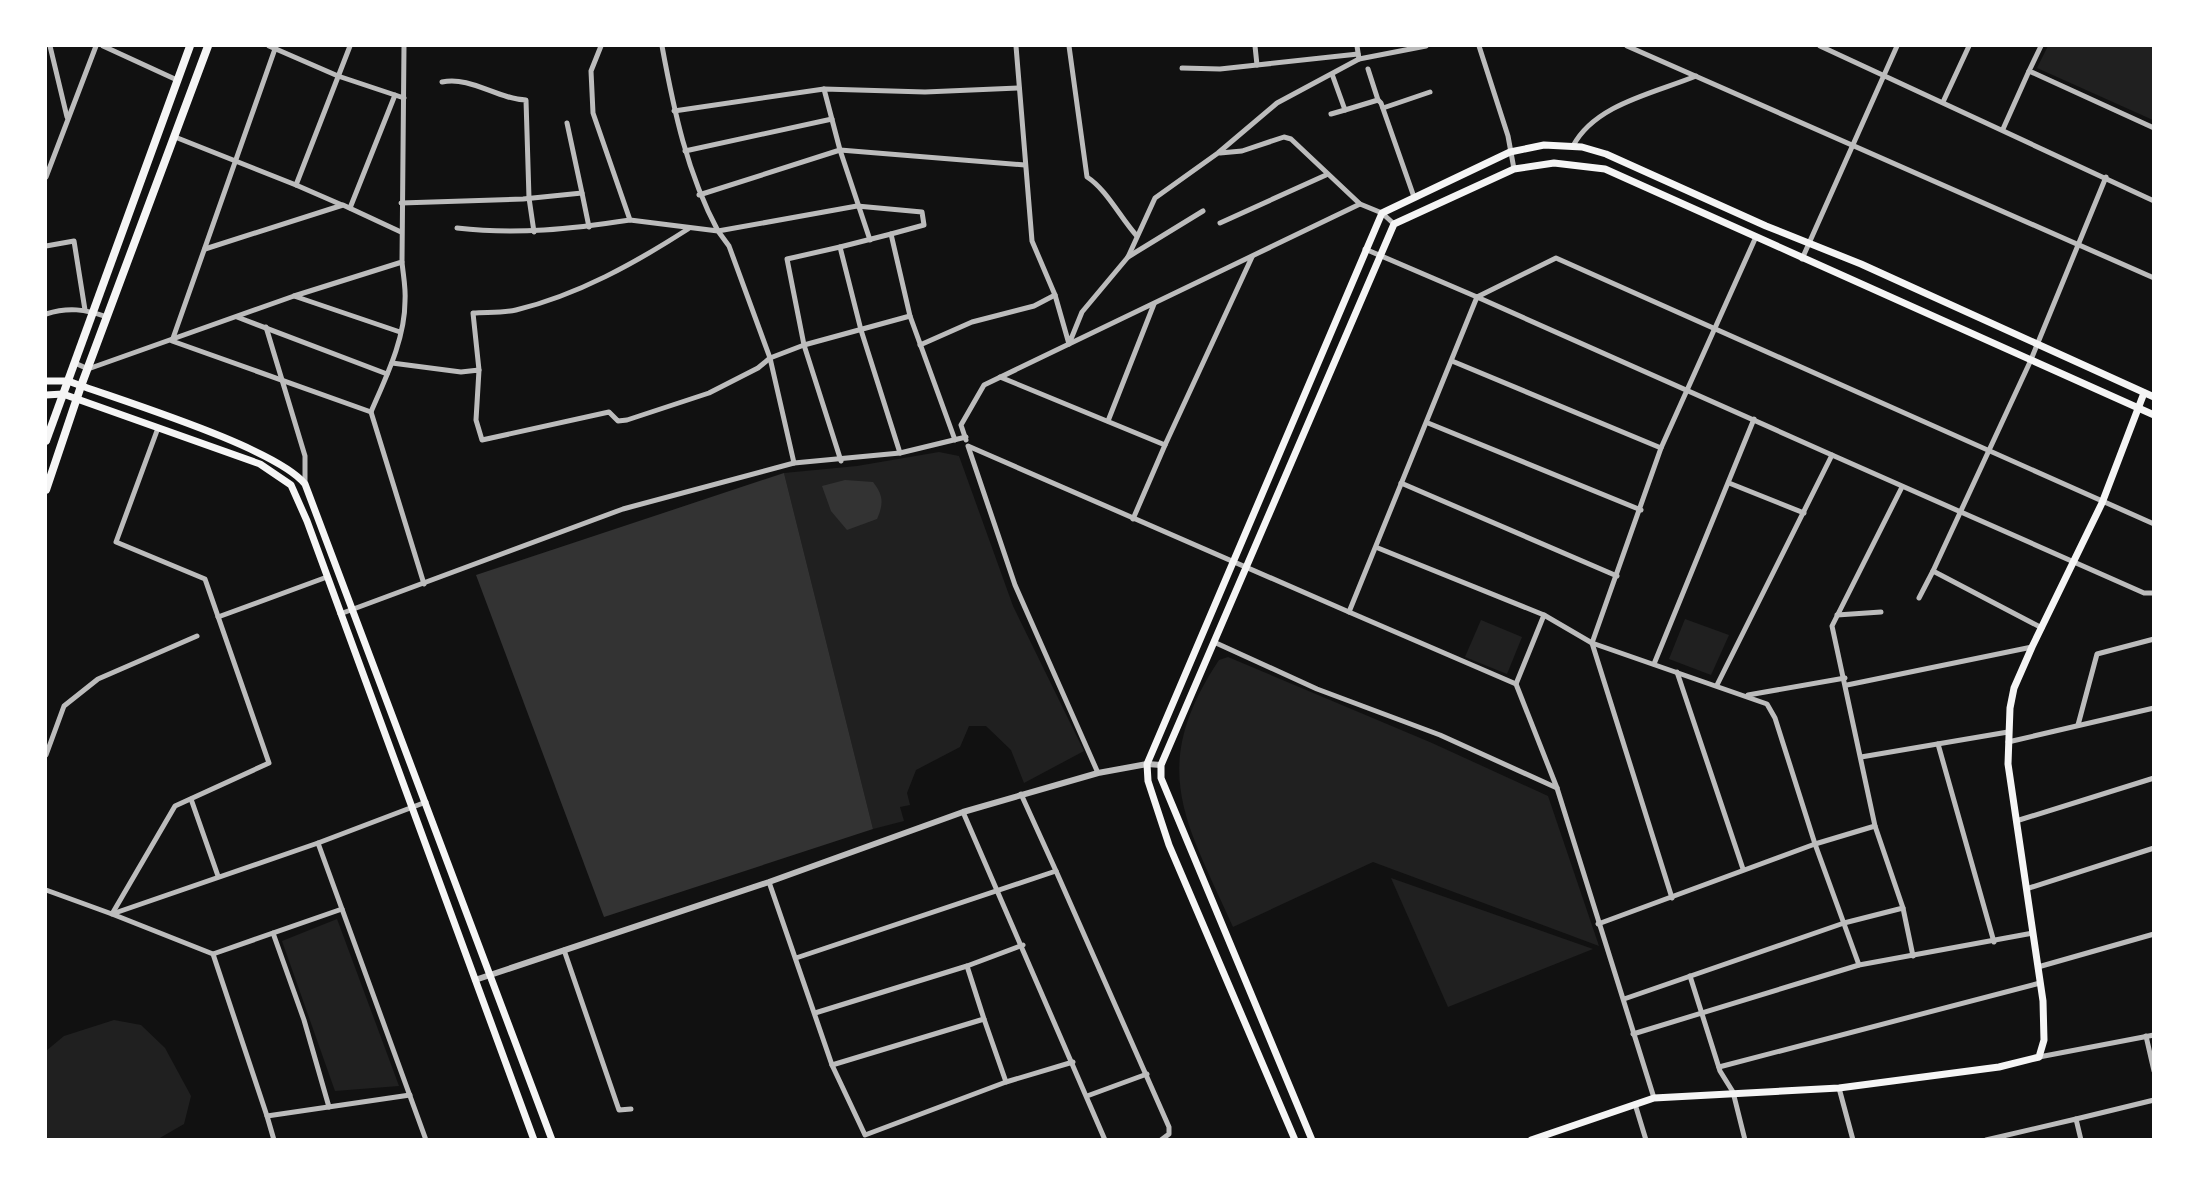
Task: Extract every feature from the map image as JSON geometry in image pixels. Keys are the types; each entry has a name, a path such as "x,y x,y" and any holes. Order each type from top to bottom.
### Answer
{"main road":[{"path":"46,441 75,363 89,311 190,46"},
{"path":"46,490 81,386 208,46"},
{"path":"1295,1139 1169,845 1148,781 1147,764 1382,213 1510,152 1544,145 1573,146 1606,154 1766,226 1810,241 2154,397"},
{"path":"1312,1139 1160,778 1161,765 1382,258 1394,223 1514,169 1554,163 1605,169 1755,239 2154,415"},
{"path":"46,381 68,381 252,449 296,473 305,484 552,1139"},
{"path":"1531,1139 1654,1098 1839,1088 1999,1067 2039,1056 2044,1040 2040,983 2016,821 2008,742 2014,688 2102,503 2144,393"},
{"path":"46,395 63,394 260,464 291,485 534,1139"},
{"path":"1179,689 1192,695"},
{"path":"1219,959 1233,954"}],"street":[{"path":"50,46 67,119"},
{"path":"46,177 96,46"},
{"path":"103,46 177,80"},
{"path":"172,341 236,161 273,46 338,76 404,98"},
{"path":"296,185 350,46"},
{"path":"404,46 401,232 405,300 392,363 371,412 424,584"},
{"path":"601,46 591,71 593,113 630,220"},
{"path":"662,46 674,111 685,151 699,195 729,246 770,358 794,463"},
{"path":"1016,46 1032,241 1055,295 1069,344"},
{"path":"1069,46 1087,177 1100,185 1112,207 1136,235"},
{"path":"1255,46 1256,65"},
{"path":"1357,46 1359,56"},
{"path":"1182,68 1220,69 1359,56 1426,46"},
{"path":"1479,46 1508,136 1514,169"},
{"path":"1627,46 2154,278"},
{"path":"1820,46 2154,201"},
{"path":"1802,259 1897,46"},
{"path":"1943,102 1969,46"},
{"path":"2003,129 2041,46"},
{"path":"1128,257 1155,198 1218,153 1277,103 1332,74 1359,56"},
{"path":"1368,69 1414,197"},
{"path":"2029,71 2154,128"},
{"path":"1332,74 1345,110"},
{"path":"1573,146 1582,130 1608,112 1696,76"},
{"path":"442,82 462,82 506,100 526,100 529,198 534,232"},
{"path":"674,111 824,89 925,92 1019,88"},
{"path":"824,89 857,206 870,240"},
{"path":"1383,108 1430,92"},
{"path":"205,249 346,207 395,95"},
{"path":"1331,114 1378,100"},
{"path":"685,151 832,119"},
{"path":"567,122 589,227"},
{"path":"175,137 296,185 401,232"},
{"path":"1218,153 1242,151 1284,137 1291,139 1326,175 1360,204 1382,213 1394,223"},
{"path":"699,195 840,150 1026,165"},
{"path":"1220,223 1326,175"},
{"path":"1919,598 2031,362 2106,177"},
{"path":"401,203 582,193"},
{"path":"1098,774 1016,584 961,425 984,385 1360,204"},
{"path":"457,228 502,233 534,232 630,220 719,231 857,206 922,212 924,225 787,259 804,345 841,461"},
{"path":"1069,344 1082,312 1128,257 1203,211"},
{"path":"688,229 632,264 580,288 515,311 473,313 478,370 476,420 482,440 609,412 618,421 626,420 709,393 758,368 770,358 804,345 910,316"},
{"path":"891,234 910,316 955,440"},
{"path":"1672,898 1591,643 1641,510 1661,448 1755,239"},
{"path":"46,246 74,241 89,311"},
{"path":"841,247 861,330 900,453"},
{"path":"1365,249 2144,593 2154,593"},
{"path":"1133,519 1252,256"},
{"path":"1349,612 1378,548 1401,483 1428,423 1477,297 1556,258 2154,524"},
{"path":"75,363 88,369 294,296 402,262"},
{"path":"920,345 972,323 1034,306 1055,295"},
{"path":"294,296 400,332"},
{"path":"1108,421 1155,303"},
{"path":"46,314 62,309 89,311 108,318"},
{"path":"237,317 387,374"},
{"path":"266,327 305,456 305,484"},
{"path":"172,341 371,412"},
{"path":"1452,361 1661,448"},
{"path":"392,363 461,372 478,370"},
{"path":"1000,377 1165,445"},
{"path":"1654,664 1754,419"},
{"path":"1428,423 1641,510"},
{"path":"112,914 175,806 269,763 205,579 116,542 158,428"},
{"path":"340,614 623,509 794,463 841,461 900,453 966,437"},
{"path":"968,446 1516,684"},
{"path":"1717,684 1832,455"},
{"path":"1401,483 1616,576"},
{"path":"1729,483 1804,513"},
{"path":"1902,487 1832,626 1846,681 1875,826 1902,908 1913,956"},
{"path":"1378,548 1544,615 1591,643 1717,684 1767,704 1859,965"},
{"path":"1933,571 2042,628"},
{"path":"218,617 327,577"},
{"path":"1837,615 1881,612"},
{"path":"1544,615 1516,684 1557,788 1654,1098"},
{"path":"46,755 64,706 98,679 197,636"},
{"path":"2078,725 2097,654 2154,639"},
{"path":"1216,643 1317,690 1440,735 1557,788"},
{"path":"1745,696 1846,681 2032,647"},
{"path":"1677,672 1744,869"},
{"path":"2008,742 2154,708"},
{"path":"1861,757 2008,732"},
{"path":"1938,744 1994,942"},
{"path":"475,979 769,882 963,812 1098,774 1147,764 1161,765"},
{"path":"2016,821 2154,778"},
{"path":"1021,794 1169,1127 1169,1134 1161,1139"},
{"path":"191,799 218,876"},
{"path":"112,914 426,802"},
{"path":"963,812 1105,1139"},
{"path":"1598,924 1744,869 1875,826"},
{"path":"318,842 426,1139"},
{"path":"2026,889 2154,848"},
{"path":"796,958 1056,872"},
{"path":"769,882 832,1065 862,1137 1006,1082 1073,1062"},
{"path":"46,890 213,954 342,909"},
{"path":"1624,999 1844,923 1902,908"},
{"path":"273,933 304,1020 329,1107"},
{"path":"1633,1034 1859,965 2033,933"},
{"path":"2038,967 2154,934"},
{"path":"815,1013 967,966 1023,945"},
{"path":"564,950 618,1110 631,1109"},
{"path":"213,954 274,1139"},
{"path":"967,966 1006,1082"},
{"path":"1690,976 1719,1067 1732,1093 1745,1139"},
{"path":"1719,1067 2040,983"},
{"path":"832,1065 984,1019"},
{"path":"2039,1056 2154,1035"},
{"path":"2146,1036 2154,1071"},
{"path":"1087,1096 1147,1074"},
{"path":"1839,1088 1853,1139"},
{"path":"267,1116 410,1095"},
{"path":"1986,1139 2154,1100"},
{"path":"1635,1104 1646,1139"},
{"path":"2076,1119 2081,1139"}],"shaded area":[{"path":"2048,46 2153,46 2153,120 2037,68"},
{"path":"939,452 959,456 1013,606 1084,751 1024,783 1011,750 986,726 969,726 960,747 916,770 907,793 910,805 900,807 904,821 873,829 784,473 857,466"},
{"path":"784,473 873,829 604,917 476,575"},
{"path":"845,480 873,482 881,499 877,519 847,530 831,511 822,486"},
{"path":"1685,619 1729,635 1711,675 1669,659"},
{"path":"1481,620 1522,637 1507,674 1465,657"},
{"path":"1228,657 1432,743 1548,796 1599,946 1373,862 1233,927 1189,825 1181,795 1179,764 1184,733 1197,698 1219,660"},
{"path":"1391,878 1593,949 1448,1007"},
{"path":"337,919 399,1086 335,1091 282,941"},
{"path":"114,1020 141,1025 165,1048 191,1096 184,1124 158,1139 46,1139 46,1051 64,1036"}]}
